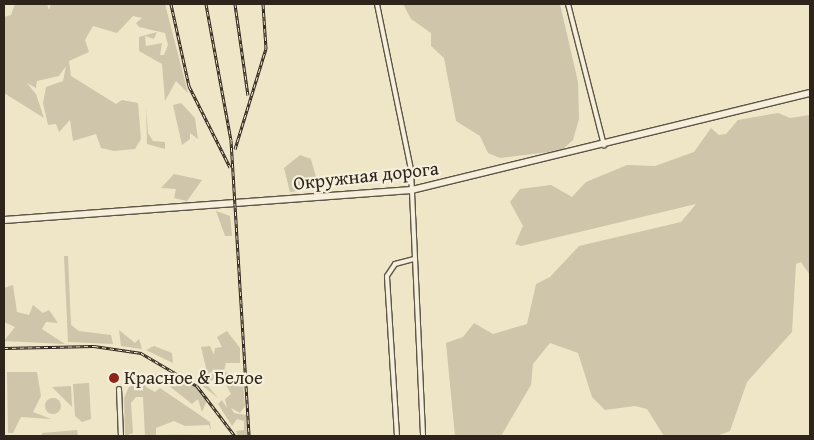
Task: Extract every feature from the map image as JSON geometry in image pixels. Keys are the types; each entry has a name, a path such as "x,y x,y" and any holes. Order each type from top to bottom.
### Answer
{"main road":[{"name":"Окружная дорога","path":"4,220 412,190 604,145 810,93"}],"street":[{"path":"377,4 412,190 424,436"},
{"path":"568,4 604,145"},
{"path":"397,436 388,276 395,264 414,260"},
{"path":"119,388 120,436"}],"shaded area":[{"path":"15,4 47,4 49,10 51,4 165,4 188,93 176,81 165,101 162,64 139,51 139,37 157,32 154,39 145,36 146,46 162,43 160,55 164,55 168,45 165,33 139,27 136,23 142,18 133,16 117,33 93,26 85,40 89,52 69,61 71,76 116,104 122,100 138,103 141,139 135,149 114,151 101,148 96,134 73,141 70,120 59,132 56,124 48,125 43,103 46,87 63,81 66,66 59,76 37,81 36,88 27,83 36,94 44,118 4,93 4,17 11,15"},
{"path":"403,4 560,4 578,82 579,119 573,140 563,149 549,152 500,158 488,153 480,136 456,121 444,58 431,46 431,33 411,19"},
{"path":"181,103 195,118 198,139 190,133 190,139 182,145 173,105"},
{"path":"146,107 148,133 153,141 165,142 165,149 147,144"},
{"path":"778,113 790,118 810,115 810,275 801,262 796,264 792,332 747,382 730,431 717,436 664,436 647,409 635,406 605,410 592,397 578,353 550,343 533,364 531,385 501,436 455,436 446,343 463,337 474,323 493,334 527,324 536,284 550,277 579,246 681,222 696,204 521,246 515,244 523,226 510,202 520,189 551,185 572,197 586,182 627,165 655,166 694,152 711,128 719,135 726,134 738,120"},
{"path":"300,155 311,159 319,188 290,192 284,168"},
{"path":"174,174 202,180 187,201 174,198 176,189 161,188"},
{"path":"216,211 230,216 232,236 225,236"},
{"path":"64,256 68,256 71,325 79,331 111,335 113,344 68,342"},
{"path":"13,285 17,312 29,315 33,305 43,313 49,310 58,323 46,322 42,329 65,344 4,341 15,327 4,322 4,288"},
{"path":"119,330 135,343 139,339 142,349 121,346"},
{"path":"227,331 240,348 240,363 226,363 224,371 243,383 245,406 240,413 231,408 234,413 246,415 248,436 238,436 236,431 244,430 244,421 237,419 232,426 218,404 222,400 227,408 225,399 231,394 219,371 206,373 216,375 208,386 218,398 199,383 205,377 202,369 206,368 201,347 210,346 214,355 215,348 222,347 217,337"},
{"path":"154,346 172,353 173,363 146,350"},
{"path":"7,372 37,372 41,396 33,412 51,419 21,417 13,433 8,433"},
{"path":"135,373 142,374 146,387 155,392 160,388 210,422 211,431 209,425 185,426 174,421 156,428 156,435 208,434 145,436 143,397 136,397 131,403 133,433 125,436 124,398"},
{"path":"162,373 179,386 185,378 208,398 202,412 198,399 192,404 154,374"},
{"path":"89,383 91,419 82,422 75,416 73,384"},
{"path":"71,386 72,407 52,387"},
{"path":"53,398 59,400 61,406 59,412 53,414 47,412 45,406 47,400"},
{"path":"77,430 78,436 42,436 42,433"}],"railway":[{"path":"171,4 189,86 230,167"},
{"path":"206,4 231,140 249,436"},
{"path":"235,4 248,95"},
{"path":"235,149 266,48 263,4"},
{"path":"4,348 94,346 141,353 197,386 235,436"}],"place":[{"name":"Красное & Белое","path":"114,378"}]}
